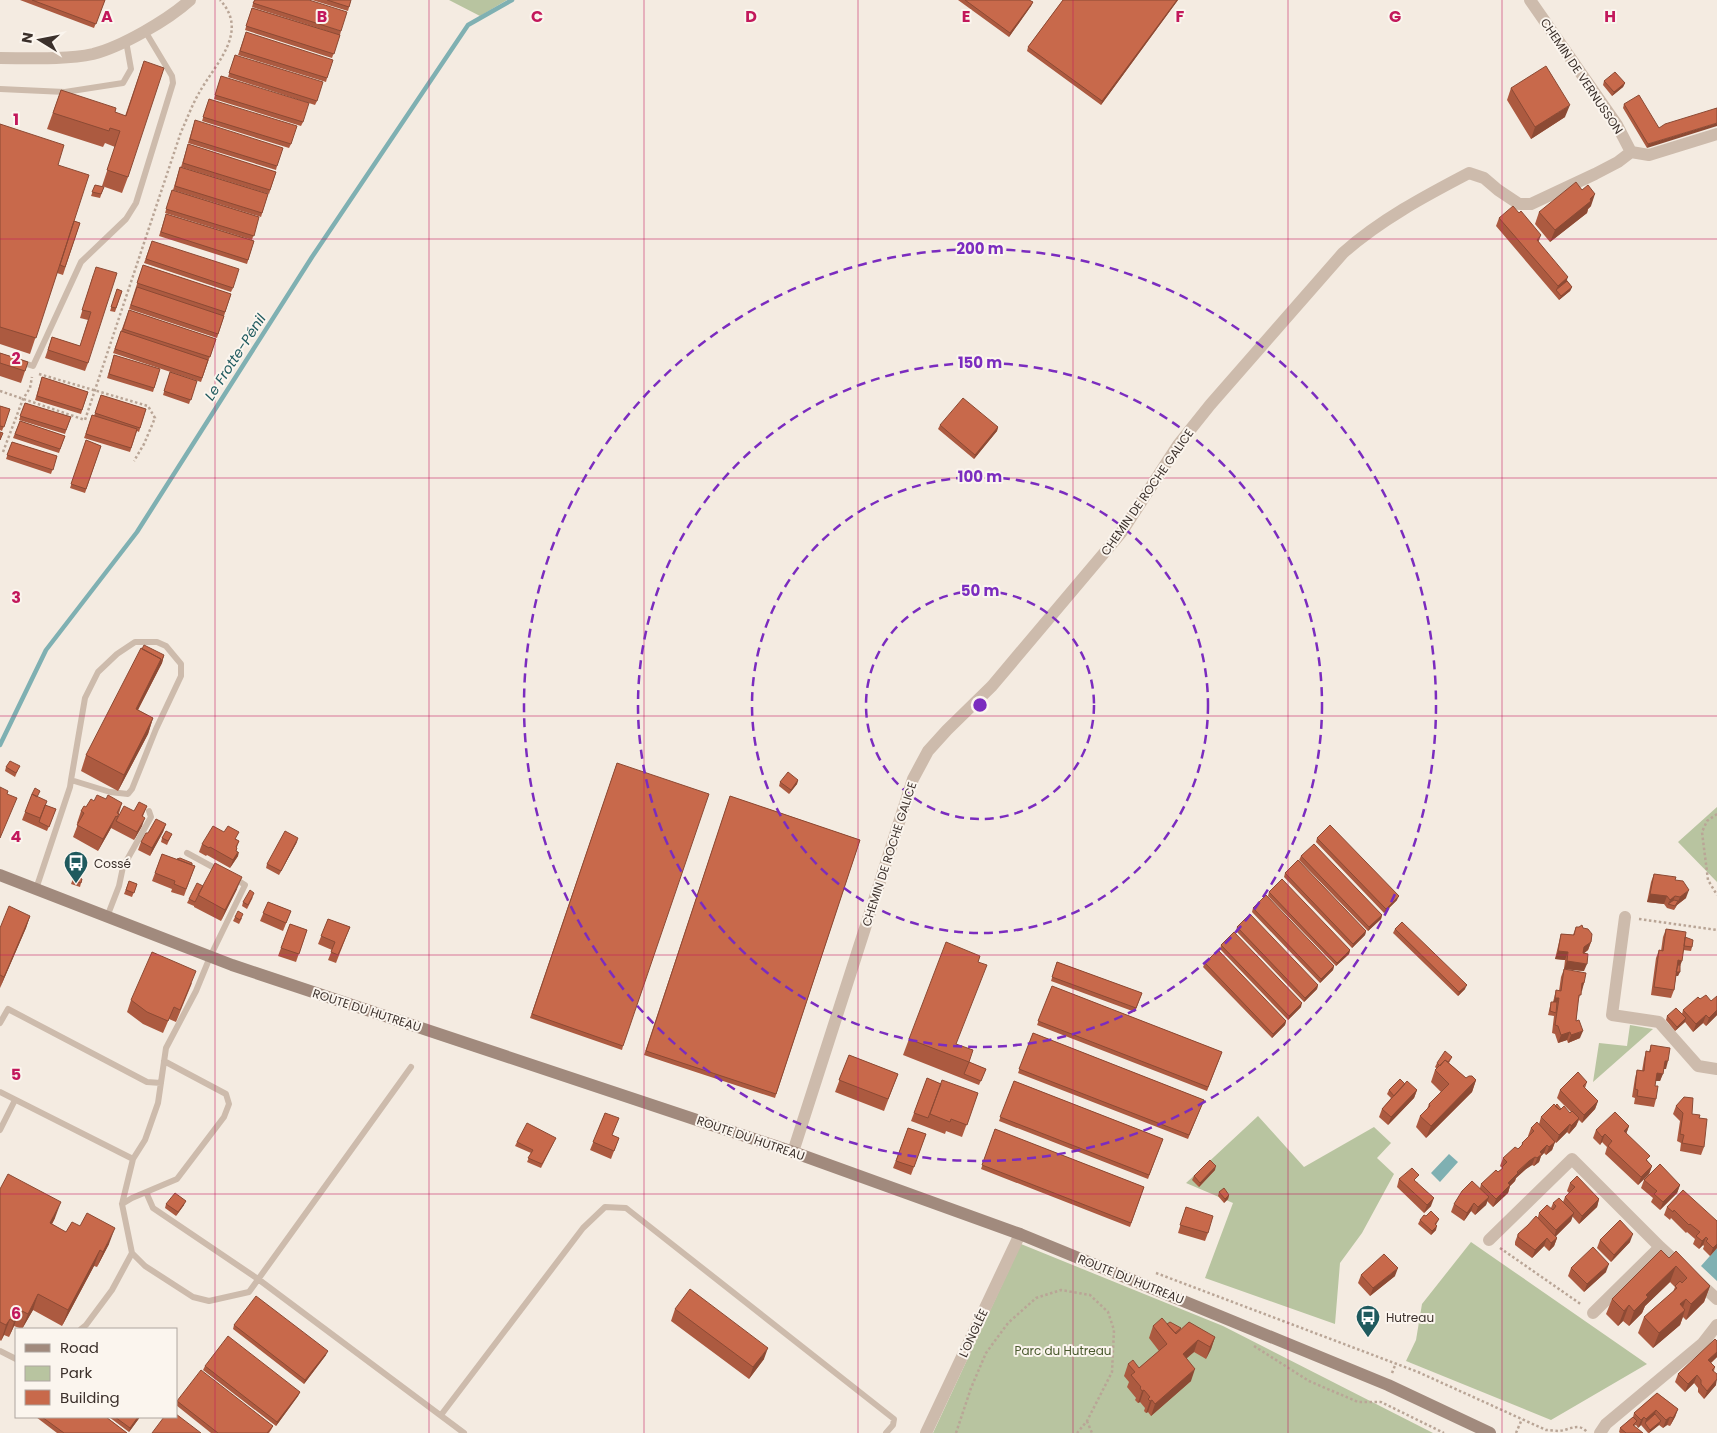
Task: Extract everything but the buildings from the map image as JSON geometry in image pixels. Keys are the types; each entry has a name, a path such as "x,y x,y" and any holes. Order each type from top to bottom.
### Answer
{"street":[{"path":"0,58 52,58 93,54 145,30 176,12 190,0"},
{"name":"CHEMIN DE VERNUSSON","path":"1530,0 1617,125 1631,152"},
{"path":"1631,152 1649,155 1717,134"},
{"name":"CHEMIN DE ROCHE GALICE","path":"793,1152 895,830 913,779 920,765 928,751 946,730 992,686 1110,548 1178,445 1210,405 1343,253 1357,240 1425,197 1469,174 1484,178 1519,204 1531,204 1595,174 1618,162 1631,152"},
{"name":"ROUTE DU HUTREAU","path":"0,875 210,957 793,1152 1020,1234 1388,1385 1490,1433"},
{"path":"1625,917 1612,1015 1658,1022 1698,1066 1717,1069"},
{"path":"1489,1240 1572,1158 1660,1247 1717,1299"},
{"name":"L'ONGLÉE","path":"926,1433 1020,1234"},
{"path":"1593,1313 1660,1247"},
{"path":"1600,1433 1606,1424 1703,1342 1717,1325"}],"lane":[{"path":"17,360 33,366 81,262 126,219 136,203 173,83 172,76 145,30"},
{"path":"0,90 65,92 123,83 132,68 126,40"},
{"path":"36,889 60,820 71,780 84,698 98,672 117,654 135,642 153,642 166,646 180,664 181,676 156,729 132,789 128,794 118,794 71,780"},
{"path":"107,917 120,886 123,866 151,817 149,811"},
{"path":"187,853 245,885 210,957 196,991 166,1048 158,1103 145,1140 133,1159 122,1204 132,1253 145,1266 193,1297 209,1301 249,1292 411,1067"},
{"path":"0,1023 8,1009 147,1082 161,1083"},
{"path":"122,1204 177,1179 224,1117 229,1104 226,1094 164,1061"},
{"path":"0,1092 133,1159"},
{"path":"0,1130 15,1100"},
{"path":"146,1192 154,1208 258,1279 464,1433"},
{"path":"441,1415 583,1228 605,1207 612,1207 626,1208 894,1419 893,1425 886,1433"},
{"path":"82,1328 86,1325 112,1290 132,1253"},
{"path":"0,1351 15,1358"}],"path":[{"path":"0,391 85,420 181,132 199,93 225,53 231,39 231,23 228,8 220,0"},
{"path":"33,366 39,374 148,406 155,418 144,444 134,461"},
{"path":"3,452 23,398 30,388 33,366"},
{"path":"1717,814 1707,821 1702,832 1708,880 1717,896"},
{"path":"1625,917 1717,930"},
{"path":"1489,1240 1593,1313"},
{"path":"956,1433 970,1388 986,1353 1008,1323 1036,1298 1061,1290 1090,1295 1108,1312 1114,1330 1112,1372 1087,1421 1077,1433"},
{"path":"1253,1346 1309,1381 1358,1402 1381,1402 1444,1433"},
{"path":"1516,1433 1522,1419"},
{"path":"1087,1421 1092,1433"}],"green space":[{"path":"449,0 507,0 480,16"},
{"path":"1717,807 1717,882 1678,842"},
{"path":"1630,1025 1653,1029 1593,1082 1599,1043 1627,1046"},
{"path":"1258,1116 1304,1167 1374,1127 1391,1143 1377,1158 1394,1174 1362,1233 1340,1263 1335,1324 1205,1278 1233,1203 1186,1183"},
{"path":"1471,1242 1647,1364 1551,1420 1406,1361 1416,1340 1422,1304"},
{"name":"Parc du Hutreau","path":"1021,1244 1223,1326 1433,1433 933,1433"}],"water":[{"path":"1449,1154 1458,1162 1440,1182 1431,1173"},
{"path":"1717,1248 1717,1281 1701,1266"}],"waterway":[{"name":"Le Frotte-Pénil","path":"0,745 46,650 137,532 312,257 468,25 512,0"}],"place":[{"name":"Cossé","path":"76,884"},
{"name":"Hutreau","path":"1368,1338"}]}
